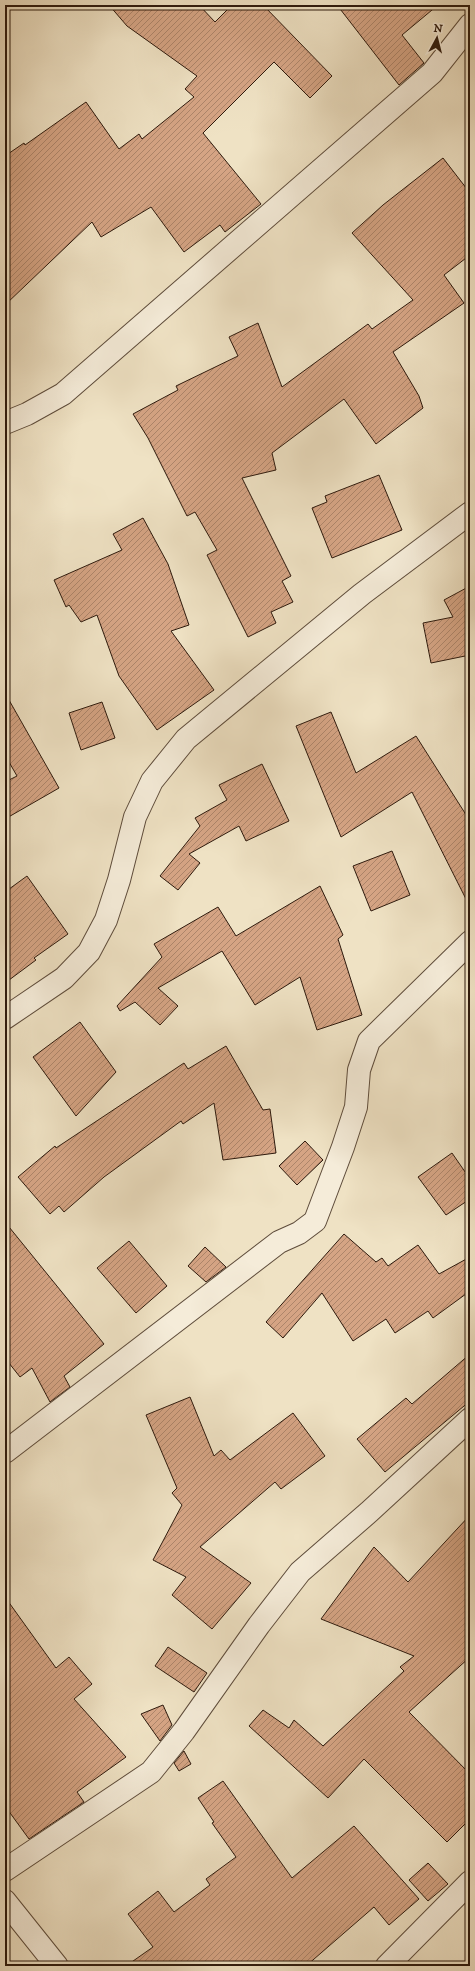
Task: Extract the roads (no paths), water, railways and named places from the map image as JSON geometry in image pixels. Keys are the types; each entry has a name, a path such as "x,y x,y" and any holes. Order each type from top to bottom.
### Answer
{"street":[{"path":"5,423 27,414 63,394 432,73 469,26"},
{"path":"5,1018 64,978 90,952 106,920 119,880 138,811 152,781 186,739 362,594 470,513"},
{"path":"5,1452 279,1242 299,1233 314,1221 356,1107 359,1070 369,1041 470,942"},
{"path":"5,1870 151,1772 184,1731 259,1625 300,1572 369,1512 470,1419"},
{"path":"387,1966 470,1882"},
{"path":"5,1901 57,1966"}]}
